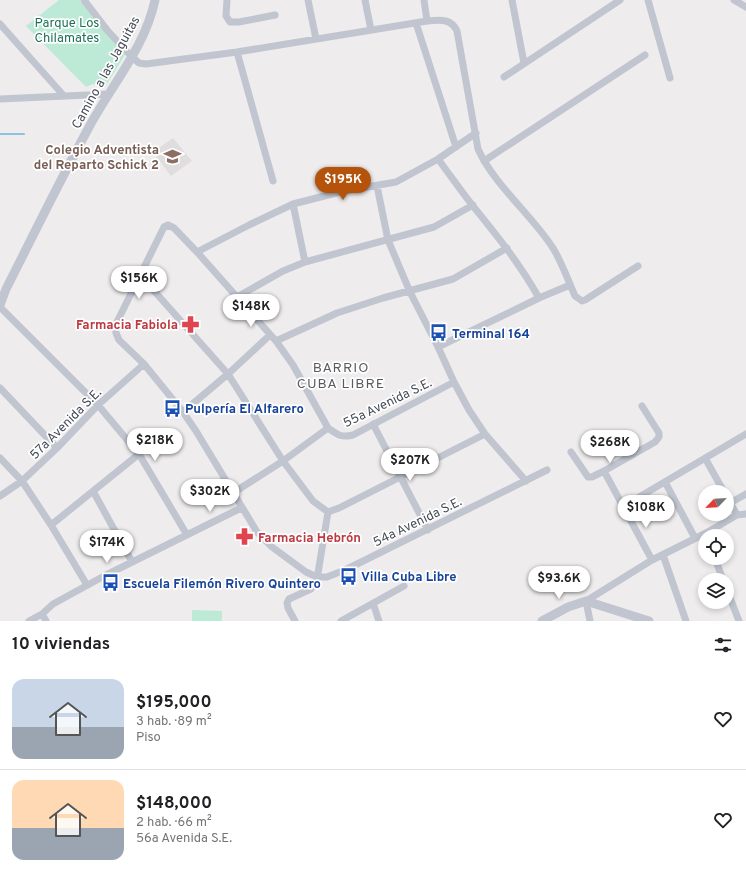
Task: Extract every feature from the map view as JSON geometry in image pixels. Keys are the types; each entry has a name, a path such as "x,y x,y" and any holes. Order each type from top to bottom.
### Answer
{"street":[{"path":"84,0 107,30 132,56 139,63 146,64 237,52 427,21 443,19 450,22 457,31 478,149 484,161 553,248 575,296 582,301 585,300 638,266"},
{"name":"Camino a las Jaguitas","path":"0,306 3,288 88,128 132,56 152,12 155,0"},
{"path":"227,0 226,16 230,22 239,22 275,15"},
{"path":"308,0 316,39"},
{"path":"365,0 371,30"},
{"path":"424,0 427,21"},
{"path":"512,0 524,63"},
{"path":"504,77 620,0"},
{"path":"648,0 670,78"},
{"path":"734,0 746,7"},
{"path":"416,23 456,147"},
{"path":"0,24 64,96"},
{"path":"237,52 273,182"},
{"path":"484,161 645,55"},
{"path":"0,98 109,94"},
{"path":"197,252 248,225 293,204 344,190 396,182 438,159 476,133"},
{"path":"438,159 508,248 539,298"},
{"path":"377,186 388,240 410,292 454,382 469,410 485,434 526,481"},
{"path":"293,204 305,262"},
{"path":"237,297 283,271 305,262 434,227 473,205"},
{"path":"317,577 306,572 272,547 257,532 183,412 144,364 119,340 115,326 164,227 168,224 174,228 276,341 293,365 328,428"},
{"path":"276,341 337,313 383,298 410,292 453,279 508,248"},
{"path":"140,275 228,374 283,462 313,501 328,512"},
{"path":"438,347 539,298 570,285"},
{"path":"0,306 98,405 139,454 187,535"},
{"path":"183,412 228,374 270,335"},
{"name":"57a Avenida S.E.","path":"0,496 22,481 57,448 98,405 144,364"},
{"name":"55a Avenida S.E.","path":"233,493 283,462 328,428 344,437 353,435 454,382"},
{"path":"0,388 57,448"},
{"path":"571,452 588,477 592,477 656,442 659,437 659,433 642,406"},
{"path":"374,424 428,530"},
{"path":"328,512 339,508 485,434"},
{"path":"624,506 746,434"},
{"path":"51,525 139,454"},
{"path":"0,458 22,481 51,525 87,585"},
{"path":"705,458 720,485"},
{"name":"54a Avenida S.E.","path":"317,577 327,577 345,570 547,470"},
{"path":"604,471 652,560"},
{"path":"665,482 695,538"},
{"path":"93,491 132,562"},
{"path":"734,498 746,494"},
{"path":"29,621 42,614 53,604 87,585 241,508"},
{"path":"734,509 737,515"},
{"path":"295,621 287,603 290,599 311,589 317,577 328,512"},
{"path":"714,529 737,515 746,514"},
{"path":"542,621 568,607 586,601 652,560 698,537"},
{"path":"663,555 686,621"},
{"path":"340,621 404,586"},
{"path":"586,601 637,619 649,621"},
{"path":"586,601 590,621"},
{"path":"373,603 379,621"},
{"path":"734,608 739,621 746,617"},
{"path":"42,614 46,621"}],"shaded area":[{"name":"Colegio Adventista del Reparto Schick 2","path":"173,138 192,161 171,176 153,152"}],"green space":[{"name":"Parque Los Chilamates","path":"59,0 79,0 126,53 105,87 93,84 86,87 26,26"},
{"path":"192,610 222,611 222,621 192,621"}],"waterway":[{"path":"0,134 24,134"}],"place":[{"name":"Colegio Adventista del Reparto Schick 2","path":"172,156"},
{"name":"Farmacia Fabiola","path":"191,324"},
{"name":"Terminal 164","path":"439,333"},
{"name":"Pulpería El Alfarero","path":"172,408"},
{"name":"Farmacia Hebrón","path":"245,537"},
{"name":"Villa Cuba Libre","path":"348,576"},
{"name":"Escuela Filemón Rivero Quintero","path":"110,583"}],"district":[{"name":"BARRIO CUBA LIBRE","path":"341,376"}]}
